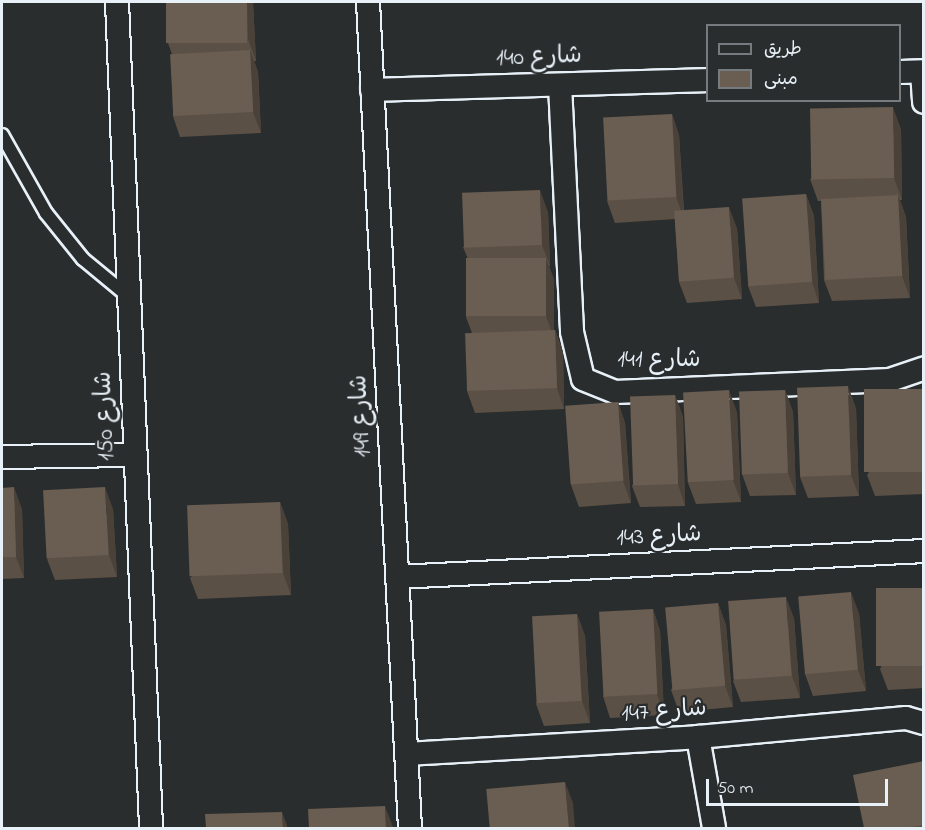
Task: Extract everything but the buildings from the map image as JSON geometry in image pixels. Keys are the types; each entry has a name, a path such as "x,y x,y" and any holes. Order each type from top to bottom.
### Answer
{"street":[{"name":"شارع 150","path":"117,2 151,828"},
{"name":"شارع 149","path":"368,2 410,828"},
{"path":"915,72 924,102"},
{"name":"شارع 140","path":"372,90 706,80"},
{"name":"شارع 141","path":"560,85 572,332 583,379 615,392 890,380 924,368"},
{"path":"2,457 134,455"},
{"name":"شارع 143","path":"397,577 924,551"},
{"name":"شارع 147","path":"406,754 698,737 906,718 924,723"},
{"path":"698,737 714,828"}],"lane":[{"path":"2,135 46,213 83,259 130,298"}]}
